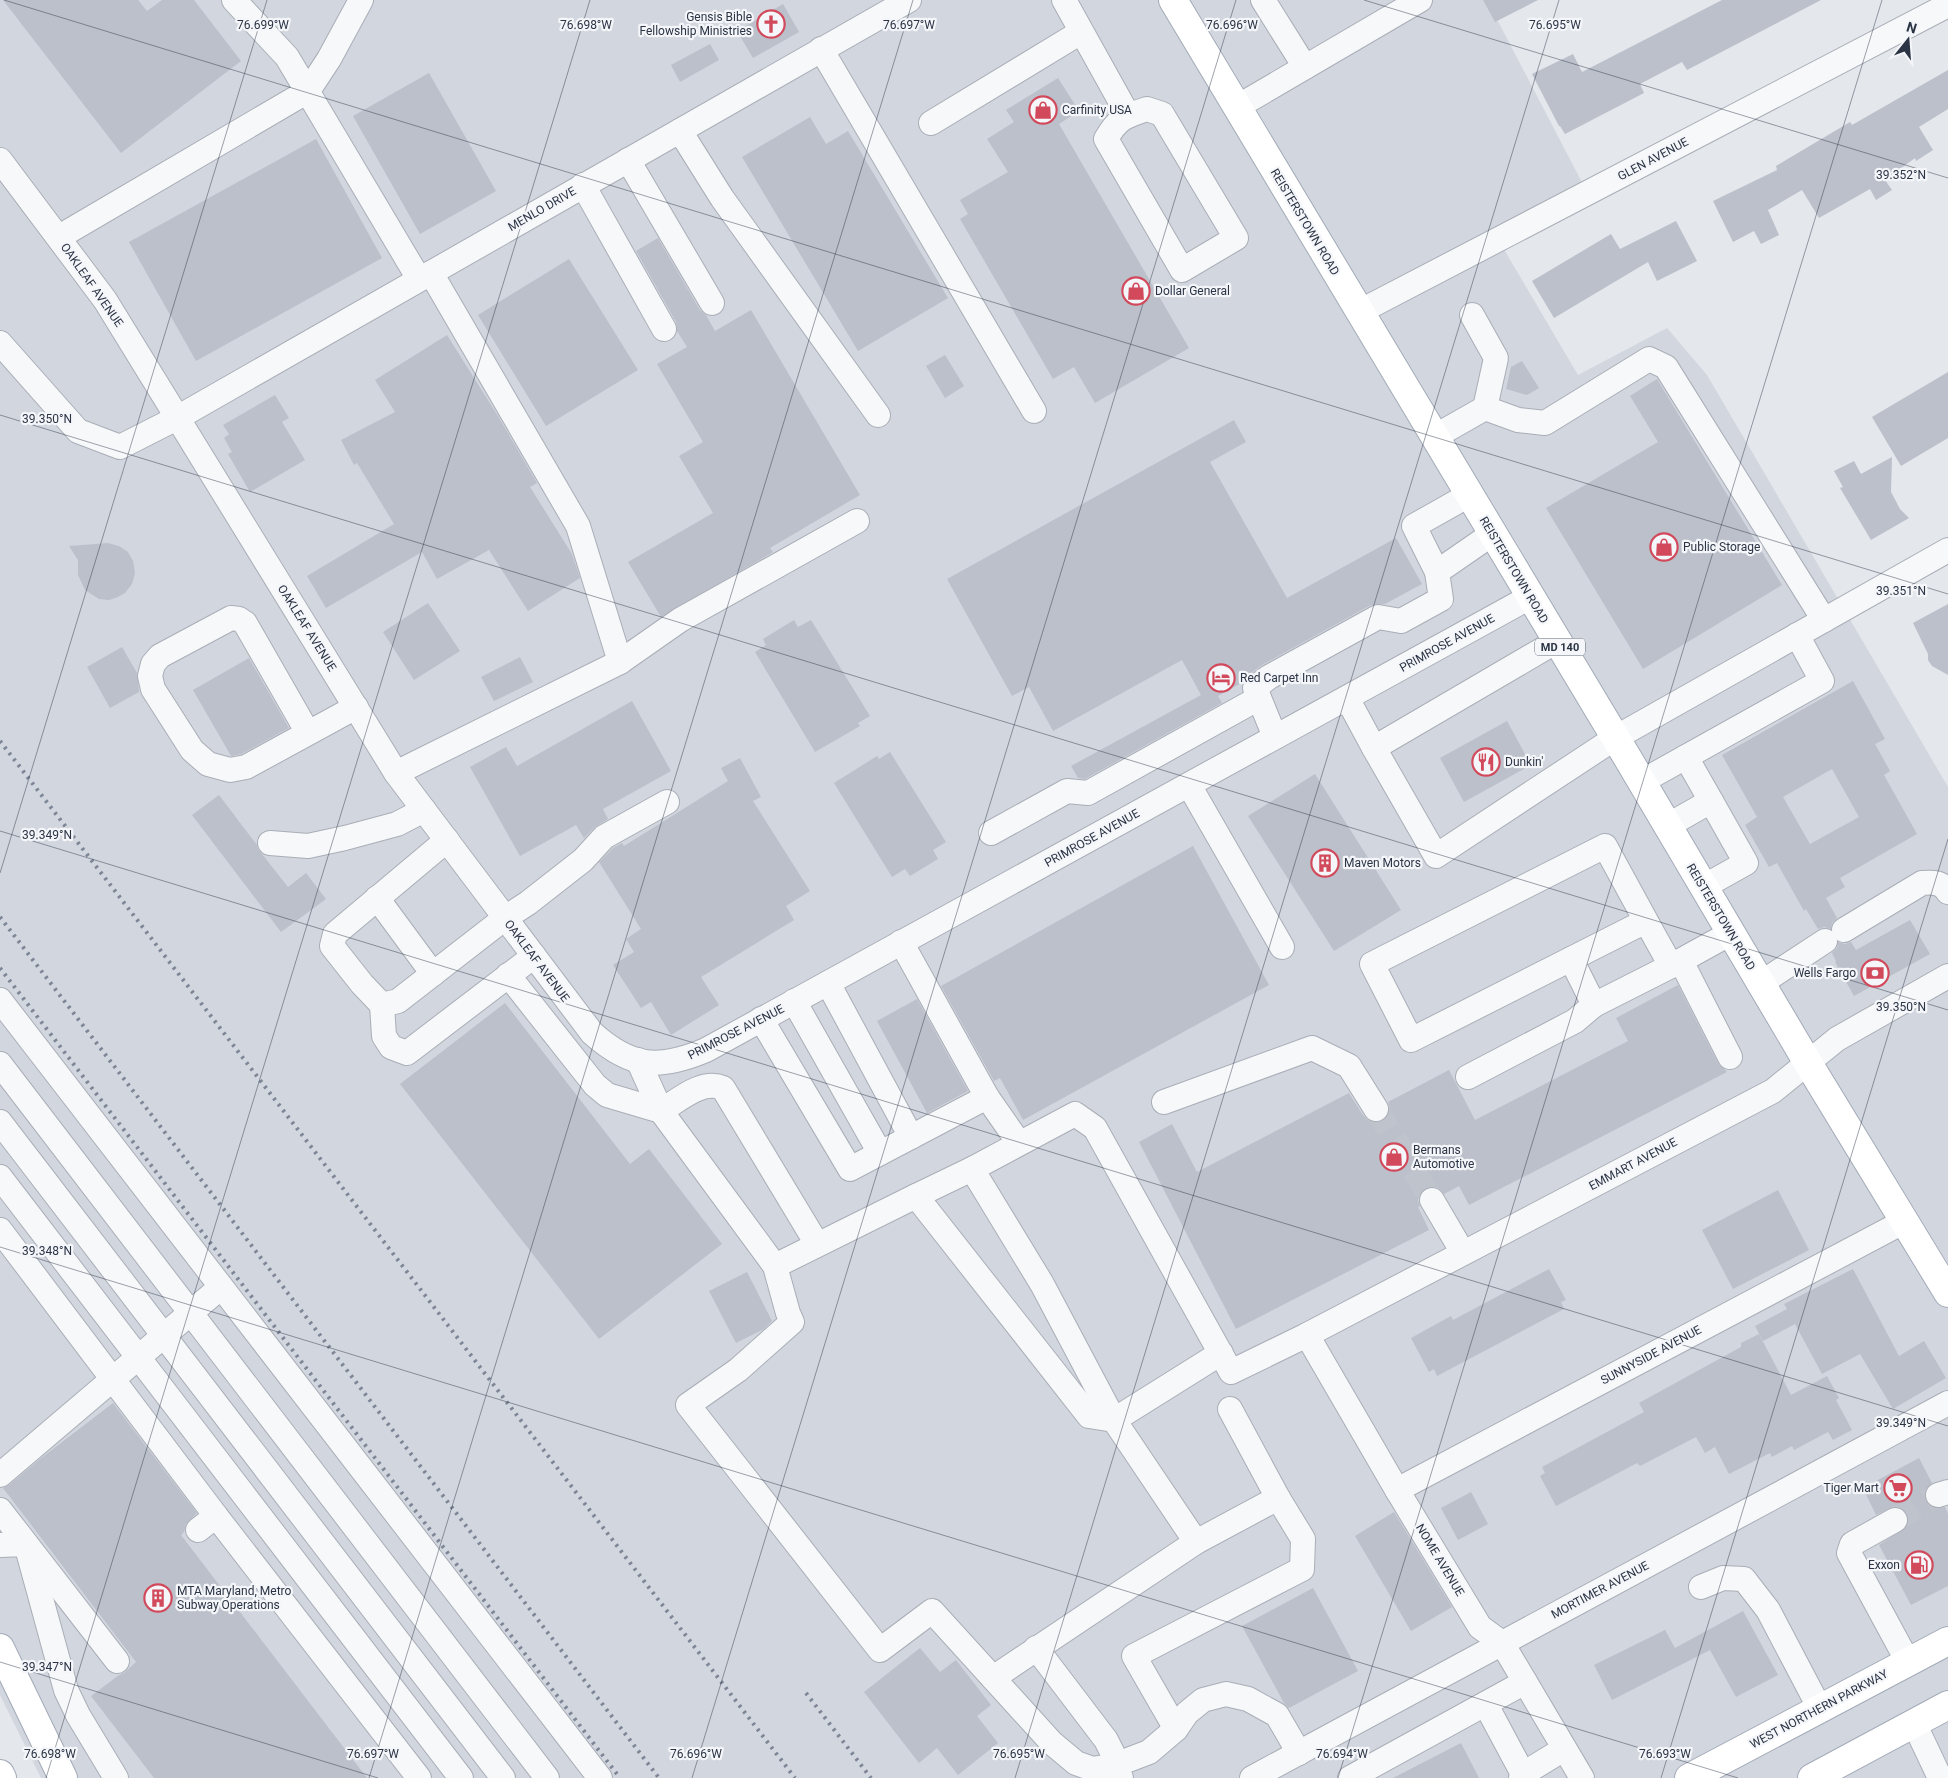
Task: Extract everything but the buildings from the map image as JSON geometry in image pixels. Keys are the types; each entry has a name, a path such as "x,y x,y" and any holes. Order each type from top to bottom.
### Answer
{"main road":[{"name":"REISTERSTOWN ROAD","path":"1173,0 1808,1063 1948,1293"},
{"name":"WEST NORTHERN PARKWAY","path":"1689,1778 1948,1641"},
{"path":"0,1648 63,1778"},
{"path":"1812,1778 1948,1706"},
{"path":"0,1774 2,1778"}],"street":[{"path":"234,0 287,56 425,276 578,526 620,662"},
{"path":"59,237 308,91 329,60 361,0"},
{"name":"MENLO DRIVE","path":"0,342 78,432 120,447 177,418 909,0"},
{"path":"1064,0 1128,115"},
{"path":"1264,0 1305,67"},
{"path":"1237,107 1420,0"},
{"name":"GLEN AVENUE","path":"1359,312 1948,5"},
{"path":"931,123 1081,32"},
{"path":"821,49 1034,411"},
{"path":"1147,109 1162,114 1236,238 1182,270 1106,139 1115,123 1128,115 1147,109"},
{"path":"680,131 722,198 878,415"},
{"name":"OAKLEAF AVENUE","path":"0,160 105,300 396,773 592,1033 608,1047 628,1058 643,1062"},
{"path":"628,160 712,303"},
{"path":"583,185 664,329"},
{"path":"1434,437 1486,408 1496,358 1472,315"},
{"path":"1486,408 1518,420 1545,423 1648,359 1666,367 1824,620"},
{"path":"1275,737 1255,688 1269,677 1378,617 1401,621 1441,599 1437,572 1414,526 1469,495"},
{"path":"396,773 620,662 680,620 858,521"},
{"path":"1437,572 1492,534"},
{"path":"1347,698 1436,856 1615,738 1948,550"},
{"name":"PRIMROSE AVENUE","path":"643,1062 668,1063 706,1050 1530,597"},
{"path":"308,733 245,623 239,619 231,618 160,656 153,664 150,676 153,689 192,750 208,764 230,770 246,767 356,707"},
{"path":"1641,782 1822,681 1797,636"},
{"path":"1374,748 1557,641"},
{"path":"991,833 1067,791 1088,793 1259,698"},
{"path":"1686,757 1746,863 1704,887"},
{"path":"1189,785 1282,947"},
{"path":"382,1005 398,1001 505,918 528,903 583,860 604,837 667,802"},
{"path":"1667,826 1711,802"},
{"path":"270,843 308,846 396,824 424,810"},
{"path":"447,840 335,934 332,946 362,984 382,1005 384,1036 391,1048 407,1053 534,956"},
{"path":"1646,921 1411,1040 1372,964 1605,846 1646,921 1676,964 1730,1057"},
{"path":"1761,983 1922,883 1932,882 1944,886 1948,892"},
{"path":"377,898 433,974"},
{"path":"1468,1077 1575,1021 1594,1005 1676,964 1731,933"},
{"path":"902,942 987,1097 1019,1143"},
{"path":"1571,959 1594,1005"},
{"path":"508,976 595,1085 607,1094 662,1111 700,1088 714,1084 723,1088 817,1244"},
{"name":"EMMART AVENUE","path":"1221,1353 1231,1372 1307,1335 1773,1092 1837,1039 1948,976"},
{"path":"828,983 912,1137"},
{"path":"0,1000 600,1778"},
{"path":"794,1001 880,1153"},
{"path":"761,1019 850,1169 987,1097"},
{"path":"1164,1102 1312,1048 1349,1066 1376,1109"},
{"path":"643,1062 662,1111 775,1266 792,1322 738,1370 688,1405 880,1650 932,1611 1052,1743 1076,1764 1093,1769 1118,1772 1149,1752 1176,1729 1187,1713 1203,1700 1226,1694 1248,1699 1276,1715 1299,1753"},
{"path":"0,1064 547,1778"},
{"path":"775,1266 972,1168 1075,1114 1095,1128 1221,1353 1114,1420 1089,1416 916,1196"},
{"path":"0,1122 504,1778"},
{"path":"972,1168 1042,1284 1114,1420 1196,1542"},
{"path":"0,1177 461,1778"},
{"path":"1432,1200 1463,1253"},
{"name":"SUNNYSIDE AVENUE","path":"1397,1490 1905,1221"},
{"path":"0,1230 113,1379 207,1523 418,1778"},
{"path":"0,1475 221,1287"},
{"name":"NOME AVENUE","path":"1307,1335 1397,1490 1480,1627 1502,1644 1582,1778"},
{"name":"MORTIMER AVENUE","path":"1252,1778 1948,1403"},
{"path":"1176,1729 1134,1656 1302,1569 1303,1539 1278,1498 1230,1409"},
{"path":"993,1678 1196,1542 1278,1498"},
{"path":"0,1510 117,1661"},
{"path":"1895,1520 1852,1544 1849,1553 1908,1662"},
{"path":"0,1545 26,1544"},
{"path":"26,1544 66,1690 78,1716 116,1778"},
{"path":"1701,1587 1722,1578 1744,1579 1768,1610 1820,1709"},
{"path":"1036,1648 1106,1740 1114,1756 1118,1772"},
{"path":"1350,1778 1525,1682"},
{"path":"1486,1704 1522,1776 1564,1748"},
{"path":"1914,1723 1940,1778"}],"shaded area":[{"path":"0,0 1487,0 1588,194 1499,241 1578,375 1667,328 1707,375 1948,787 1948,1778 41,1778 0,1695"}],"tunnel":[{"path":"1376,1109 1432,1200"},
{"path":"1895,1520 1938,1495"}],"railway":[{"path":"0,741 795,1778"},
{"path":"0,917 659,1778"},
{"path":"0,968 620,1778"},
{"path":"806,1693 871,1778"}],"place":[{"name":"Gensis Bible Fellowship Ministries","path":"771,24"},
{"name":"Carfinity USA","path":"1043,110"},
{"name":"Dollar General","path":"1136,291"},
{"name":"Public Storage","path":"1664,547"},
{"name":"Red Carpet Inn","path":"1221,678"},
{"name":"Dunkin'","path":"1486,762"},
{"name":"Maven Motors","path":"1325,863"},
{"name":"Wells Fargo","path":"1875,973"},
{"name":"Bermans Automotive","path":"1394,1157"},
{"name":"Tiger Mart","path":"1898,1488"},
{"name":"Exxon","path":"1919,1565"},
{"name":"MTA Maryland, Metro Subway Operations","path":"158,1598"}]}
